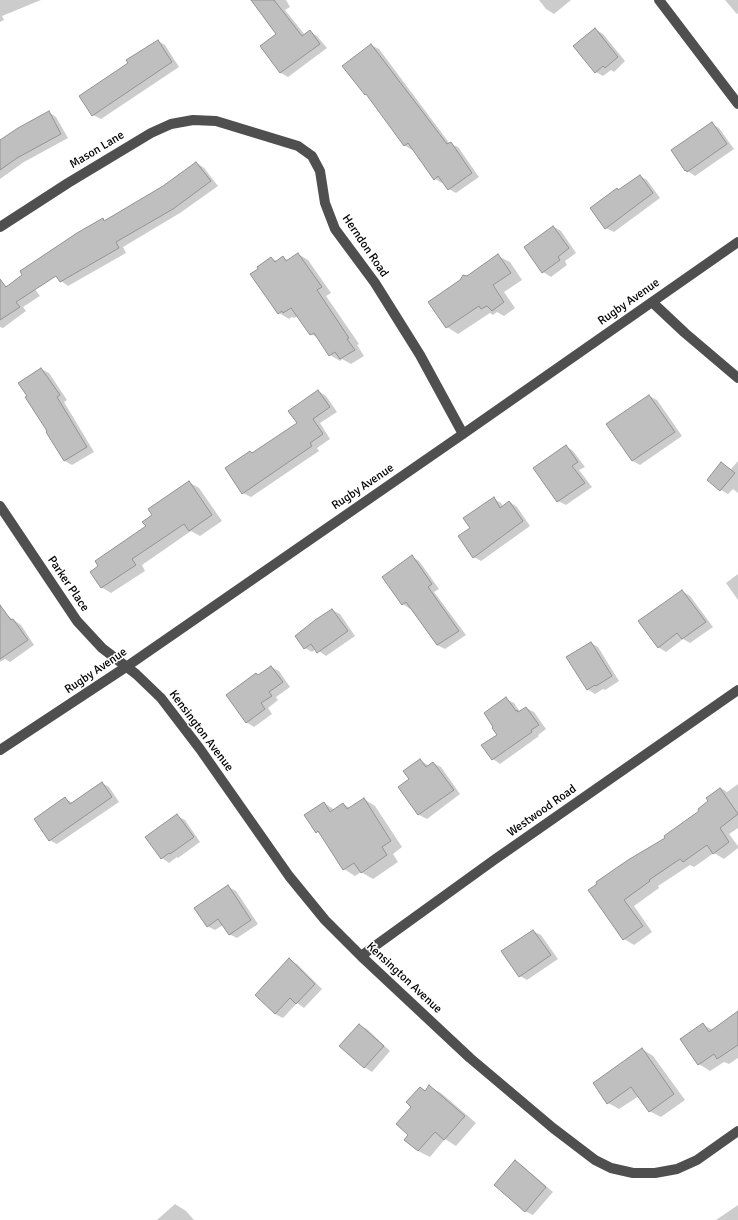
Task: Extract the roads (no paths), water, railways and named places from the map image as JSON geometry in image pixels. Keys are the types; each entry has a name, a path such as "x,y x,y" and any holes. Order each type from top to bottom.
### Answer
{"street":[{"path":"658,0 738,104"},
{"name":"Mason Lane","path":"0,227 68,183 151,133 172,124 194,120 216,121"},
{"name":"Herndon Road","path":"216,121 298,146 312,156 320,171 325,203 336,229 374,283 416,348 463,434"},
{"name":"Rugby Avenue","path":"0,750 126,667 738,242"},
{"path":"652,302 685,333 738,378"},
{"name":"Parker Place","path":"0,506 77,621 102,648 126,667"},
{"name":"Kensington Avenue","path":"126,667 136,674 161,698 200,749 289,876 325,920 361,956 470,1058 553,1128 595,1160 611,1168 633,1173 655,1173 677,1169 697,1160 738,1131"},
{"name":"Westwood Road","path":"361,956 738,690"}]}
